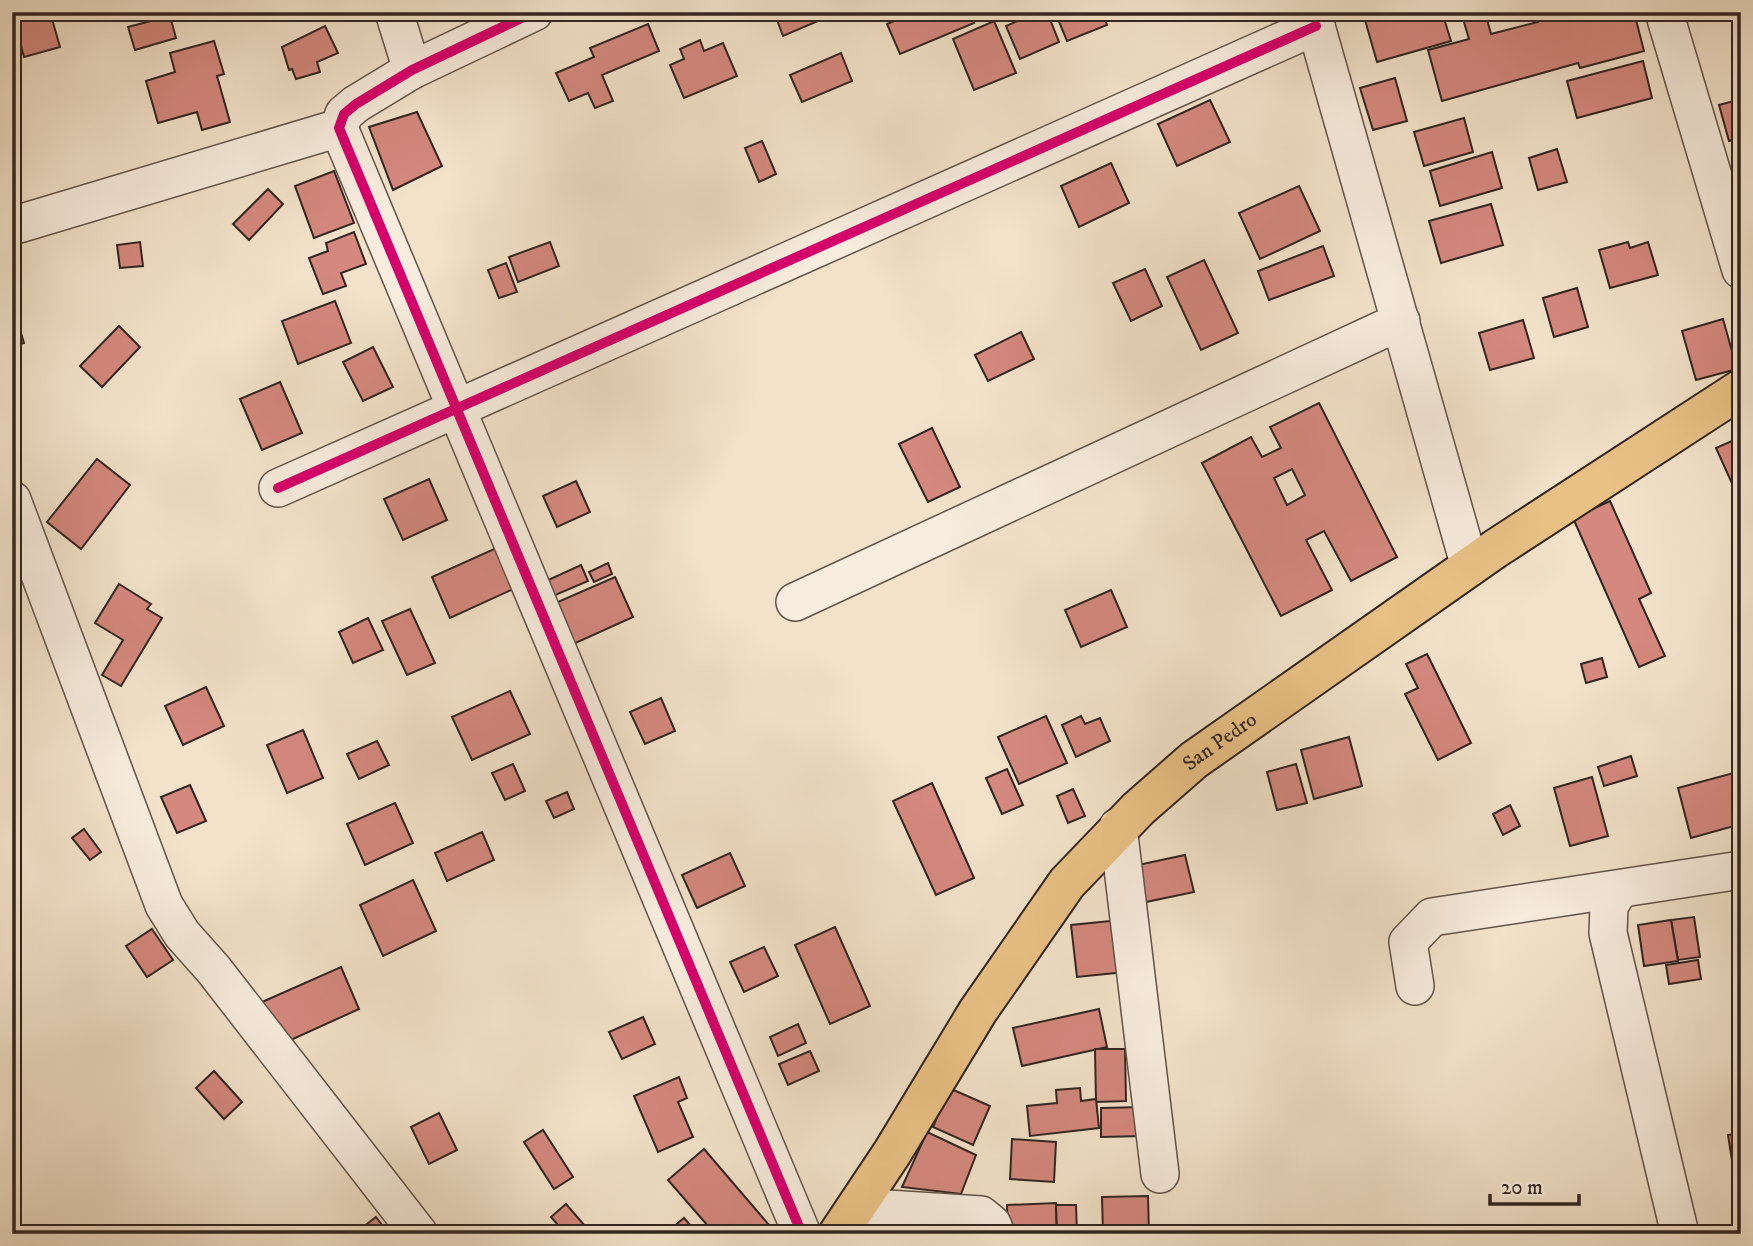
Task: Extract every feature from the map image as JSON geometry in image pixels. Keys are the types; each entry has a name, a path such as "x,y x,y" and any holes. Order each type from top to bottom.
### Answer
{"main road":[{"name":"San Pedro","path":"847,1220 892,1153 986,1000 1067,884 1118,827 1195,760 1470,567 1741,389"}],"street":[{"path":"394,12 412,70"},
{"path":"534,12 412,70 356,104 344,114 339,128 802,1234"},
{"path":"1664,12 1741,270"},
{"path":"278,488 458,409 1314,19 1470,567"},
{"path":"12,226 339,128"},
{"path":"795,602 1401,321"},
{"path":"12,499 164,905 182,933 214,970 419,1234"},
{"path":"1118,827 1160,1174"},
{"path":"1415,986 1408,942 1432,917 1741,870"},
{"path":"1619,890 1609,906 1608,933 1680,1234"},
{"path":"847,1220 981,1215 992,1224 996,1234"}],"building":[{"path":"12,12 50,12 60,47 24,57"},
{"path":"774,12 815,12 818,21 783,36"},
{"path":"915,12 969,12 974,23 900,54 887,24"},
{"path":"1038,12 1047,12 1059,42 1020,59 1006,26"},
{"path":"1055,12 1102,12 1107,25 1067,41"},
{"path":"1391,12 1442,12 1451,41 1377,62 1365,20"},
{"path":"1461,12 1485,12 1491,34 1538,22 1536,12 1591,12 1592,15 1601,12 1634,12 1644,51 1580,68 1578,63 1442,101 1428,50 1469,39"},
{"path":"170,16 176,38 135,50 128,27"},
{"path":"994,21 1016,73 974,90 953,39"},
{"path":"648,24 659,51 602,75 613,101 595,108 588,93 569,101 556,73 594,57 590,48"},
{"path":"325,26 338,53 317,62 320,72 296,79 292,69 289,70 282,47"},
{"path":"700,40 704,51 723,43 737,76 684,98 670,65 684,59 680,49"},
{"path":"214,41 224,74 217,76 230,122 202,130 197,112 158,123 146,81 175,72 170,53"},
{"path":"841,53 852,81 802,102 790,75"},
{"path":"1643,61 1652,98 1577,118 1567,81"},
{"path":"1395,78 1407,121 1373,130 1360,88"},
{"path":"1741,99 1741,138 1729,141 1719,105"},
{"path":"1210,100 1230,142 1177,166 1158,124"},
{"path":"417,112 442,166 393,190 369,127"},
{"path":"1464,118 1473,152 1424,166 1414,132"},
{"path":"762,141 776,174 759,182 745,148"},
{"path":"1557,149 1567,182 1538,190 1529,158"},
{"path":"1492,152 1502,188 1440,206 1430,171"},
{"path":"1111,163 1129,203 1079,227 1061,186"},
{"path":"334,171 354,223 314,238 295,186"},
{"path":"1299,186 1320,231 1260,259 1239,213"},
{"path":"268,189 283,204 249,240 233,224"},
{"path":"1491,204 1503,245 1441,263 1429,221"},
{"path":"354,232 366,264 341,273 346,286 323,294 309,258 328,251 326,243"},
{"path":"140,242 143,266 120,268 117,245"},
{"path":"550,242 559,266 518,282 509,257"},
{"path":"1628,242 1630,248 1648,242 1658,275 1610,288 1599,250"},
{"path":"1323,246 1334,276 1269,300 1258,271"},
{"path":"1204,260 1238,333 1201,350 1167,277"},
{"path":"506,263 517,292 499,298 488,270"},
{"path":"1145,269 1162,306 1131,321 1113,283"},
{"path":"1577,288 1588,327 1554,337 1543,298"},
{"path":"335,301 351,343 298,364 282,321"},
{"path":"12,304 24,343 12,346"},
{"path":"1723,319 1737,369 1696,380 1682,331"},
{"path":"1523,320 1534,358 1490,370 1479,333"},
{"path":"119,326 140,347 102,387 80,366"},
{"path":"1021,332 1034,359 988,381 975,355"},
{"path":"373,347 393,387 363,401 343,362"},
{"path":"280,382 302,433 262,450 240,399"},
{"path":"1319,403 1397,557 1351,581 1324,531 1306,540 1332,590 1281,616 1202,463 1251,437 1262,457 1281,448 1270,427","holes":["1292,469 1305,495 1287,505 1274,478"]},
{"path":"932,428 960,487 928,502 899,444"},
{"path":"1741,437 1741,488 1735,490 1716,448"},
{"path":"97,459 130,485 81,549 47,522"},
{"path":"429,479 447,520 403,540 384,499"},
{"path":"576,481 590,512 557,527 543,496"},
{"path":"1610,501 1651,593 1639,599 1665,656 1639,667 1573,518"},
{"path":"503,545 522,585 450,618 432,577"},
{"path":"608,563 612,574 594,582 589,572"},
{"path":"581,565 588,581 553,596 546,581"},
{"path":"615,577 633,617 569,646 551,605"},
{"path":"119,584 151,604 147,609 162,618 121,686 102,675 123,640 95,623"},
{"path":"1111,590 1127,627 1081,647 1065,610"},
{"path":"410,609 435,663 407,675 382,621"},
{"path":"368,618 383,650 353,663 339,632"},
{"path":"1427,654 1471,743 1438,760 1405,694 1418,688 1406,664"},
{"path":"1602,658 1607,677 1586,683 1581,664"},
{"path":"206,687 224,726 183,745 165,706"},
{"path":"510,691 530,734 472,760 452,717"},
{"path":"661,698 675,731 645,744 630,712"},
{"path":"1046,716 1067,763 1019,784 998,737"},
{"path":"1081,716 1085,724 1100,718 1110,741 1076,757 1062,725"},
{"path":"303,730 323,778 287,793 267,745"},
{"path":"1349,737 1362,786 1314,799 1301,750"},
{"path":"377,741 389,765 359,779 347,754"},
{"path":"1631,756 1637,776 1604,786 1598,767"},
{"path":"513,764 525,791 505,800 492,773"},
{"path":"1296,764 1307,803 1277,810 1267,772"},
{"path":"1007,769 1023,805 1002,814 986,778"},
{"path":"1741,771 1741,824 1691,838 1678,788"},
{"path":"1592,777 1608,836 1570,846 1554,788"},
{"path":"932,783 974,878 936,895 893,801"},
{"path":"190,785 206,821 177,833 161,797"},
{"path":"1073,789 1085,816 1068,823 1057,796"},
{"path":"567,792 574,809 554,818 546,801"},
{"path":"395,803 413,843 365,865 347,824"},
{"path":"1510,805 1520,826 1503,835 1493,814"},
{"path":"84,829 101,852 90,860 72,838"},
{"path":"482,832 494,860 447,881 435,853"},
{"path":"730,853 745,886 697,908 682,875"},
{"path":"1185,855 1194,892 1146,902 1138,865"},
{"path":"413,880 436,931 383,956 360,905"},
{"path":"1694,917 1700,957 1678,960 1671,920"},
{"path":"1120,920 1125,972 1077,977 1071,925"},
{"path":"1671,920 1678,961 1644,966 1638,925"},
{"path":"835,927 870,1006 830,1024 795,945"},
{"path":"152,929 173,960 147,977 126,946"},
{"path":"764,947 778,976 744,992 730,962"},
{"path":"1698,960 1701,979 1669,984 1666,965"},
{"path":"341,967 359,1009 282,1044 262,1002"},
{"path":"1099,1009 1107,1047 1022,1066 1013,1028"},
{"path":"643,1017 655,1044 622,1059 609,1032"},
{"path":"798,1024 806,1043 778,1056 770,1037"},
{"path":"1095,1049 1125,1049 1126,1101 1096,1102"},
{"path":"810,1051 819,1071 788,1085 779,1064"},
{"path":"214,1071 242,1102 224,1119 196,1088"},
{"path":"679,1077 687,1098 678,1102 693,1137 658,1152 634,1096"},
{"path":"949,1088 990,1106 973,1145 933,1127"},
{"path":"1080,1088 1081,1101 1096,1099 1099,1128 1030,1136 1027,1106 1057,1103 1056,1090"},
{"path":"1143,1107 1144,1136 1101,1137 1101,1108"},
{"path":"439,1113 457,1150 429,1164 411,1127"},
{"path":"543,1130 573,1177 554,1189 524,1142"},
{"path":"927,1132 976,1155 961,1194 902,1187"},
{"path":"1741,1133 1741,1172 1734,1173 1728,1135"},
{"path":"1012,1139 1056,1142 1054,1182 1010,1179"},
{"path":"704,1149 769,1225 759,1234 715,1234 668,1180"},
{"path":"1148,1196 1149,1234 1103,1234 1102,1197"},
{"path":"1056,1203 1057,1234 1008,1234 1007,1205"},
{"path":"566,1204 592,1234 566,1234 551,1217"},
{"path":"1056,1205 1076,1205 1077,1234 1057,1234"},
{"path":"376,1217 389,1234 354,1234"},
{"path":"684,1218 698,1234 665,1234"}],"cycle path":[{"path":"534,12 412,70 356,104 344,114 339,128 802,1234"},
{"path":"278,488 1316,26"}]}
